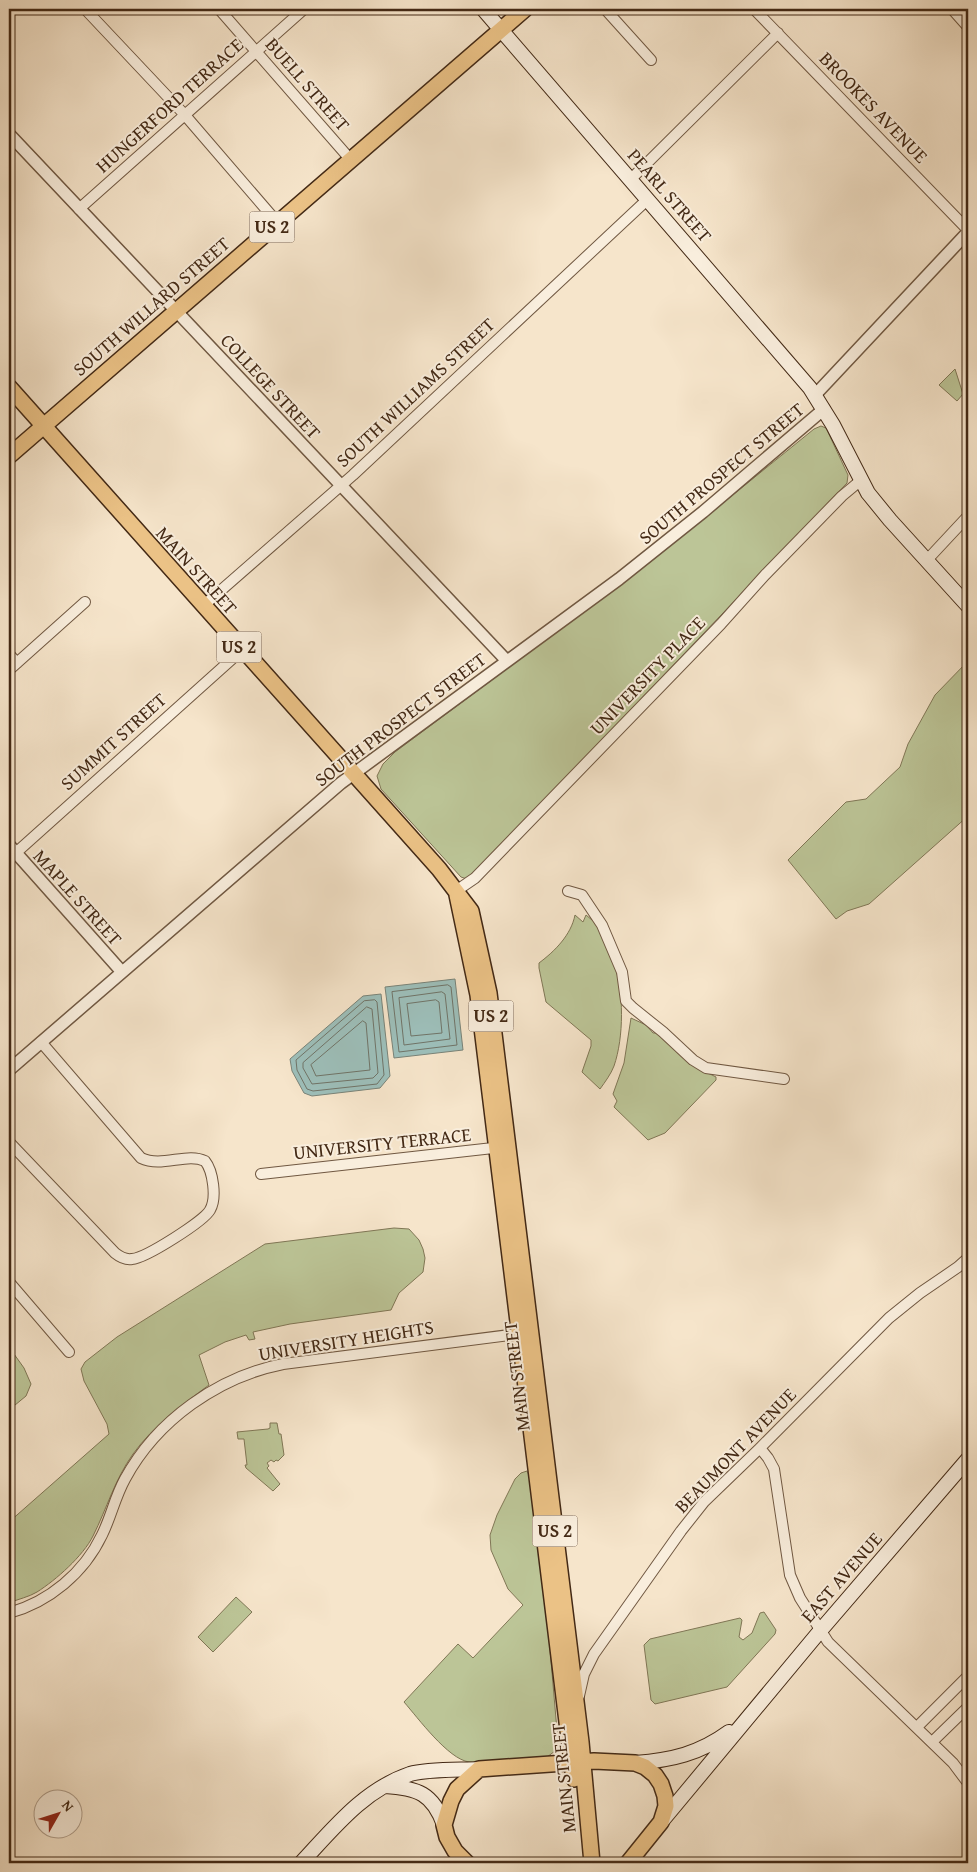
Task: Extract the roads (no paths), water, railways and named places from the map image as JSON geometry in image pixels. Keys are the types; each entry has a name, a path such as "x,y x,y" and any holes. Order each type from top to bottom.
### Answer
{"main road":[{"name":"PEARL STREET","path":"484,9 631,178 815,395 860,481 879,508 968,606"},
{"name":"US 2","path":"501,29 525,9"},
{"name":"SOUTH WILLARD STREET","path":"9,456 501,29"},
{"name":"MAIN STREET","path":"9,387 439,869 456,891 478,995 502,1147 577,1762 592,1863"},
{"name":"MAIN STREET","path":"525,1333 576,1706 583,1863"},
{"name":"EAST AVENUE","path":"628,1863 820,1631 968,1459"},
{"name":"EAST AVENUE","path":"479,1770 577,1762 635,1763 664,1761 692,1753 715,1742 744,1722"},
{"name":"EAST AVENUE","path":"635,1763 645,1767 655,1775 661,1784 666,1806 661,1822"},
{"path":"301,1863 349,1812 382,1786 411,1774 479,1770"},
{"path":"444,1825 450,1801 457,1790 479,1770"},
{"path":"382,1786 412,1789 425,1795 434,1805 454,1851 467,1863"}],"street":[{"path":"85,9 184,114 277,222"},
{"name":"BUELL STREET","path":"219,9 350,160"},
{"name":"HUNGERFORD TERRACE","path":"79,208 304,9"},
{"path":"605,9 651,60"},
{"name":"BROOKES AVENUE","path":"754,9 968,231"},
{"path":"952,9 968,27"},
{"path":"631,178 778,33"},
{"name":"COLLEGE STREET","path":"9,134 507,661"},
{"name":"SOUTH WILLIAMS STREET","path":"203,606 341,485 648,199"},
{"path":"815,395 968,231"},
{"name":"SOUTH PROSPECT STREET","path":"9,1070 353,773 601,592 673,537 824,409"},
{"name":"UNIVERSITY PLACE","path":"456,891 475,878 842,496 860,481"},
{"path":"927,560 968,516"},
{"path":"9,654 13,666 85,602"},
{"name":"SUMMIT STREET","path":"11,852 242,650"},
{"name":"MAPLE STREET","path":"11,852 122,972"},
{"path":"568,891 582,895 602,926 622,972 626,1001 633,1008 663,1032 693,1060 706,1068 784,1079"},
{"path":"9,1142 115,1253 126,1259 138,1258 151,1252 201,1220 212,1206 214,1198 210,1169 205,1161 194,1159 154,1162 138,1156 41,1042"},
{"name":"UNIVERSITY TERRACE","path":"261,1174 502,1147"},
{"name":"BEAUMONT AVENUE","path":"576,1706 584,1674 594,1654 681,1531 704,1502 889,1318 968,1258"},
{"path":"9,1282 69,1352"},
{"name":"UNIVERSITY HEIGHTS","path":"9,1613 25,1608 50,1595 71,1578 97,1545 120,1489 142,1454 158,1435 184,1410 218,1386 259,1370 283,1364 525,1333"},
{"path":"760,1448 774,1469 792,1584 820,1631 840,1654 956,1766 968,1783"},
{"path":"917,1727 968,1676"},
{"path":"932,1742 968,1707"},
{"path":"966,1863 968,1858"}],"water":[{"path":"455,979 463,1050 394,1058 385,987"},
{"path":"381,994 390,1076 380,1088 312,1096 304,1093 292,1071 290,1059 363,996"}]}
